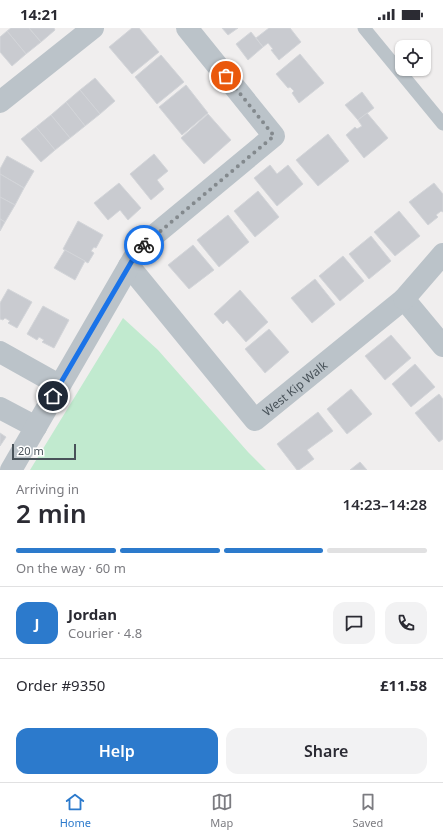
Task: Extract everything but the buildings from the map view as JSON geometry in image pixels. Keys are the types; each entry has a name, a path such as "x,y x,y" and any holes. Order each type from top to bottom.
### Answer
{"street":[{"path":"0,102 93,28"},
{"path":"11,470 140,247 274,136 187,28"},
{"path":"443,254 404,299 443,346"},
{"name":"West Kip Walk","path":"129,266 255,420 404,299"},
{"path":"0,352 59,385"},
{"path":"0,408 36,427"}],"lane":[{"path":"364,28 443,124"}],"green space":[{"path":"123,318 158,350 248,452 266,470 30,470"}],"way so far":[{"path":"144,245 274,136 226,76"}],"route":[{"path":"53,396 140,247 144,245"}]}
